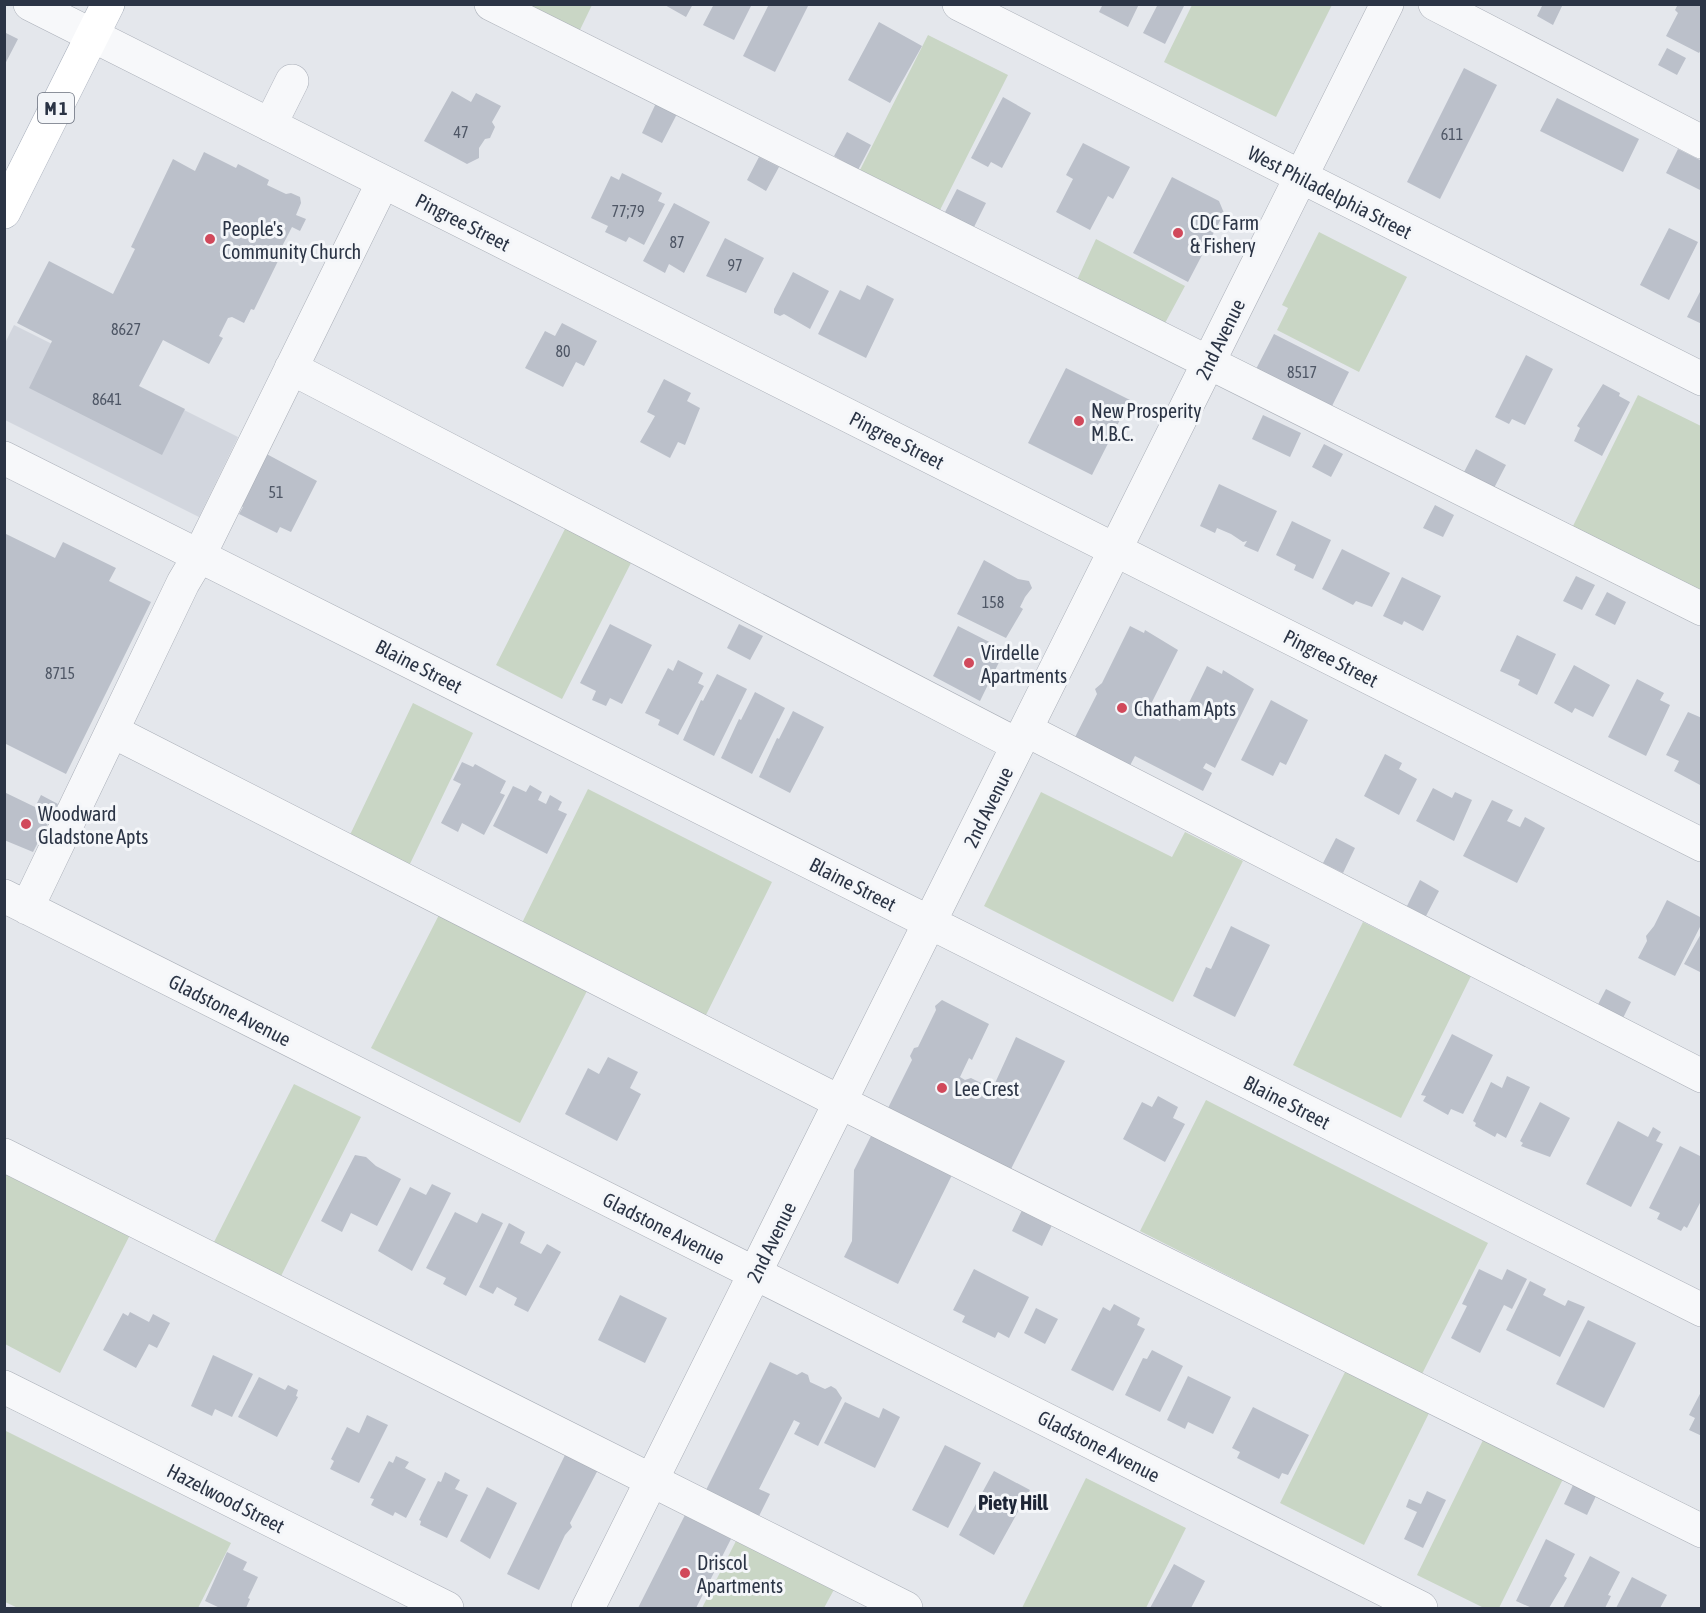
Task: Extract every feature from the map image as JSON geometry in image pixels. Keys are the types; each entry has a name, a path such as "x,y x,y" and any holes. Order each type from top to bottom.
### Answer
{"main road":[{"name":"M 1","path":"4,212 108,4"}],"street":[{"name":"Pingree Street","path":"30,4 1701,845"},
{"path":"491,4 1701,609"},
{"name":"West Philadelphia Street","path":"959,4 1701,379"},
{"name":"2nd Avenue","path":"588,1608 1387,4"},
{"path":"1435,4 1701,142"},
{"path":"270,125 292,81"},
{"path":"16,902 112,731 383,182"},
{"path":"291,368 1701,1076"},
{"name":"Blaine Street","path":"4,458 1701,1311"},
{"path":"112,731 840,1102 1701,1532"},
{"name":"Gladstone Avenue","path":"16,902 1421,1608"},
{"path":"4,1155 906,1608"},
{"name":"Hazelwood Street","path":"4,1387 447,1608"}],"shaded area":[{"path":"14,325 238,437 199,517 5,420 4,345"}],"green space":[{"path":"514,5 592,5 577,36"},
{"path":"1192,5 1332,5 1276,117 1164,62"},
{"path":"928,35 1008,75 940,210 860,170"},
{"path":"1319,232 1407,277 1359,372 1277,330 1288,308 1282,305"},
{"path":"1096,239 1185,286 1164,325 1077,280"},
{"path":"1638,395 1701,426 1701,592 1572,528"},
{"path":"569,521 635,555 562,699 496,665"},
{"path":"413,703 473,733 408,868 348,839"},
{"path":"588,789 772,882 704,1019 520,927"},
{"path":"1041,792 1172,857 1185,832 1243,861 1173,1002 984,906"},
{"path":"441,911 589,987 520,1123 371,1048"},
{"path":"1363,922 1471,976 1401,1118 1293,1065"},
{"path":"294,1084 361,1117 280,1278 213,1244"},
{"path":"1206,1100 1488,1243 1422,1374 1140,1231"},
{"path":"4,1164 133,1229 60,1373 5,1344"},
{"path":"1348,1366 1432,1407 1364,1545 1280,1503"},
{"path":"4,1430 231,1543 198,1608 18,1608 5,1602"},
{"path":"1485,1436 1565,1475 1499,1608 1484,1608 1417,1575"},
{"path":"1086,1478 1186,1528 1146,1608 1022,1608"},
{"path":"739,1535 837,1584 824,1608 702,1608"}],"building":[{"path":"663,4 693,4 686,17"},
{"path":"714,4 752,4 734,40 703,25"},
{"path":"769,4 809,4 775,72 743,56"},
{"path":"1103,4 1139,4 1128,27 1099,12"},
{"path":"1158,4 1185,4 1165,44 1143,33"},
{"path":"1543,4 1563,4 1553,25 1537,16"},
{"path":"1678,4 1702,4 1702,48 1699,53 1666,36 1678,13 1675,10"},
{"path":"879,22 922,46 890,103 848,80"},
{"path":"4,32 18,39 4,66"},
{"path":"1667,48 1686,58 1677,75 1658,65"},
{"path":"1464,68 1497,85 1440,199 1407,182"},
{"path":"452,91 471,102 476,93 501,106 492,122 495,127 490,138 485,139 479,148 479,158 467,164 424,141"},
{"path":"1003,97 1031,113 1002,168 991,162 988,167 971,158"},
{"path":"1557,98 1639,139 1623,172 1540,131"},
{"path":"657,101 678,112 662,143 642,133"},
{"path":"847,132 871,145 858,170 834,156"},
{"path":"1083,143 1130,167 1113,199 1108,196 1090,230 1056,212 1073,179 1066,175"},
{"path":"1678,149 1702,161 1702,191 1666,173"},
{"path":"204,152 236,168 238,164 269,180 267,185 286,194 291,193 300,197 301,203 296,215 306,219 300,231 292,227 254,310 251,309 244,323 232,317 228,318 219,336 223,338 209,364 163,340 139,386 185,409 162,455 29,388 52,341 17,323 49,261 113,294 135,249 131,247 173,159 195,171"},
{"path":"759,157 779,167 766,191 747,180"},
{"path":"622,173 662,193 658,201 665,204 644,245 629,237 626,242 605,232 608,226 591,218 611,176 619,180"},
{"name":"CDC Farm & Fishery","path":"1172,177 1219,201 1224,213 1188,282 1133,253"},
{"path":"957,189 986,203 973,229 944,214"},
{"path":"674,203 710,222 684,273 669,264 665,273 643,261"},
{"path":"1669,228 1698,242 1669,300 1640,285"},
{"path":"725,238 764,258 746,293 706,276"},
{"path":"793,272 829,291 810,329 784,314 780,316 774,313"},
{"path":"867,285 894,299 866,358 818,334 840,290 860,300"},
{"path":"1702,288 1702,324 1687,317"},
{"path":"562,323 597,341 584,366 576,362 563,387 525,368 545,331 555,336"},
{"path":"1274,334 1349,372 1330,410 1255,371"},
{"path":"1526,355 1553,369 1525,425 1512,419 1509,424 1495,417"},
{"name":"New Prosperity M.B.C.","path":"1066,368 1130,400 1092,475 1028,443"},
{"path":"664,379 691,393 687,401 700,408 685,445 678,442 670,458 640,442 655,416 647,412"},
{"path":"1603,384 1620,393 1619,396 1630,402 1602,456 1574,441 1580,428 1577,426"},
{"path":"1263,415 1301,433 1290,457 1252,439"},
{"path":"1324,444 1343,454 1331,477 1312,467"},
{"path":"1476,449 1506,465 1494,488 1464,472"},
{"path":"261,451 317,481 291,532 280,527 277,533 239,514 243,507 235,502"},
{"path":"1219,484 1277,511 1258,552 1244,546 1247,541 1243,542 1217,528 1215,533 1200,526"},
{"path":"1435,505 1454,515 1443,537 1423,528"},
{"path":"1292,521 1331,540 1313,579 1294,570 1296,565 1276,555"},
{"path":"4,533 55,558 63,542 116,568 109,581 151,602 66,774 4,743"},
{"path":"1342,549 1390,573 1372,607 1356,601 1353,605 1322,589"},
{"path":"984,560 1018,579 1029,581 1032,588 1025,597 1020,607 1023,609 1006,638 957,614"},
{"path":"1576,576 1595,585 1582,610 1563,601"},
{"path":"1402,577 1441,596 1423,631 1404,621 1402,625 1383,616"},
{"path":"1607,592 1626,602 1615,625 1595,615"},
{"path":"610,624 652,645 622,704 610,698 606,706 592,700 596,691 580,683"},
{"path":"739,624 763,636 750,660 727,648"},
{"name":"Virdelle Apartments","path":"958,626 1005,650 980,701 933,676"},
{"name":"Chatham Apts","path":"1130,626 1144,633 1145,630 1178,650 1150,706 1157,709 1164,705 1171,709 1172,717 1180,721 1207,666 1222,674 1223,670 1254,689 1215,768 1206,763 1203,768 1212,773 1203,791 1135,756 1125,775 1070,747 1097,694 1095,689 1102,683"},
{"path":"1517,635 1556,654 1537,695 1518,685 1520,680 1500,671"},
{"path":"678,660 703,673 698,683 704,686 678,735 658,725 660,720 645,713 668,668 673,671"},
{"path":"1574,665 1610,685 1593,717 1575,708 1572,713 1554,703"},
{"path":"717,674 747,689 714,756 683,740 701,700 703,701"},
{"path":"1637,679 1664,693 1660,700 1670,705 1646,756 1608,737"},
{"path":"755,692 785,708 752,774 721,758 739,719 741,720"},
{"path":"1271,700 1308,720 1286,765 1280,762 1273,776 1241,760"},
{"path":"793,711 824,727 790,793 759,777 777,738 779,739"},
{"path":"1688,712 1702,718 1702,786 1674,771 1679,761 1666,755"},
{"path":"1385,754 1402,763 1399,769 1417,779 1399,815 1364,796"},
{"path":"462,762 473,767 475,764 506,781 500,793 505,795 484,835 462,823 458,832 441,823 461,784 453,780"},
{"path":"530,785 542,792 538,800 546,804 550,795 562,802 558,810 567,814 547,854 493,826 513,786 526,792"},
{"path":"1433,788 1452,798 1455,792 1472,800 1454,841 1416,821"},
{"name":"Woodward Gladstone Apts","path":"4,792 35,807 41,795 58,804 33,852 4,840"},
{"path":"1492,800 1513,810 1507,821 1520,827 1525,817 1545,828 1517,883 1463,856"},
{"path":"1336,838 1355,848 1343,873 1323,863"},
{"path":"1420,880 1439,891 1426,916 1407,906"},
{"path":"1667,900 1702,918 1702,923 1675,976 1638,958 1647,941 1646,936 1654,926"},
{"path":"1231,926 1270,945 1235,1017 1193,996 1206,967 1211,969"},
{"path":"1702,932 1702,973 1684,964"},
{"path":"1606,989 1631,1002 1619,1026 1594,1012"},
{"name":"Lee Crest","path":"942,1000 989,1024 972,1060 969,1058 960,1077 965,1080 971,1078 985,1085 991,1092 1016,1037 1065,1061 1010,1171 887,1110 912,1060 910,1056 914,1048 918,1047 936,1010 935,1006"},
{"path":"1452,1034 1493,1055 1463,1114 1451,1109 1448,1115 1423,1101 1426,1096 1421,1095"},
{"path":"608,1057 638,1072 630,1088 641,1094 617,1141 565,1114 588,1068 599,1074"},
{"path":"1507,1076 1530,1087 1506,1138 1497,1133 1495,1137 1475,1126 1476,1123 1473,1121 1491,1082 1502,1088"},
{"path":"1158,1096 1178,1107 1173,1118 1185,1124 1165,1162 1123,1139 1142,1102 1152,1107"},
{"path":"1540,1102 1570,1118 1550,1157 1521,1146 1523,1143 1520,1141"},
{"path":"1618,1121 1648,1137 1653,1127 1661,1132 1656,1141 1663,1144 1631,1207 1586,1184"},
{"path":"875,1128 955,1169 898,1284 844,1257 852,1241 854,1170"},
{"path":"1680,1146 1702,1157 1702,1199 1687,1228 1684,1226 1681,1231 1657,1219 1660,1213 1649,1208"},
{"path":"355,1155 366,1157 376,1166 401,1179 377,1226 351,1213 342,1232 321,1221"},
{"path":"432,1184 451,1193 412,1271 378,1251 410,1187 426,1195"},
{"path":"1024,1206 1054,1221 1042,1246 1012,1231"},
{"path":"455,1212 477,1223 482,1213 503,1223 466,1296 443,1284 446,1278 426,1268"},
{"path":"509,1223 525,1232 520,1243 541,1254 547,1244 561,1252 528,1312 514,1305 517,1298 497,1287 493,1294 479,1287"},
{"path":"974,1269 1029,1297 1009,1338 998,1332 995,1338 962,1322 965,1316 953,1310"},
{"path":"1479,1269 1502,1280 1507,1269 1527,1279 1512,1309 1504,1305 1480,1353 1451,1338 1467,1306 1462,1304"},
{"path":"1530,1281 1546,1289 1543,1295 1565,1306 1568,1300 1585,1307 1560,1357 1506,1330"},
{"path":"620,1295 667,1318 645,1363 598,1340"},
{"path":"1114,1304 1140,1318 1137,1325 1145,1329 1113,1391 1071,1370 1103,1307 1110,1311"},
{"path":"1036,1308 1058,1319 1045,1344 1024,1333"},
{"path":"130,1312 149,1322 153,1314 170,1323 157,1348 149,1344 136,1368 103,1350 123,1313 128,1316"},
{"path":"1588,1320 1636,1343 1604,1408 1556,1384"},
{"path":"1152,1350 1183,1366 1160,1412 1125,1395 1143,1358 1147,1359"},
{"path":"213,1355 253,1374 232,1417 215,1409 212,1416 191,1406"},
{"path":"770,1362 797,1375 802,1372 808,1375 810,1382 825,1389 831,1386 842,1398 818,1446 794,1434 800,1423 794,1420 759,1489 770,1494 756,1522 703,1496"},
{"path":"1188,1376 1231,1397 1213,1434 1188,1422 1185,1429 1167,1420"},
{"path":"259,1377 285,1390 288,1385 298,1390 296,1396 298,1397 277,1437 238,1417"},
{"path":"1702,1390 1702,1436 1689,1430 1695,1418 1689,1415"},
{"path":"845,1402 879,1418 883,1408 900,1417 875,1468 824,1443"},
{"path":"1253,1407 1309,1435 1288,1475 1282,1473 1279,1479 1237,1458 1240,1452 1232,1448"},
{"path":"367,1415 388,1425 359,1483 330,1469 334,1461 331,1459 347,1427 359,1433"},
{"path":"945,1445 981,1463 948,1528 912,1510"},
{"path":"565,1455 582,1464 585,1458 600,1466 570,1523 572,1527 565,1535 539,1590 507,1574"},
{"path":"396,1456 409,1462 405,1468 426,1479 406,1518 395,1512 393,1516 371,1505 374,1499 370,1498 389,1461 393,1463"},
{"path":"994,1471 1030,1490 994,1555 959,1535"},
{"path":"445,1472 460,1480 455,1489 468,1495 447,1538 420,1525 419,1520 438,1481 441,1482"},
{"path":"1574,1483 1597,1494 1587,1515 1564,1504"},
{"path":"487,1487 517,1503 490,1559 460,1541"},
{"path":"1427,1491 1446,1500 1423,1548 1404,1539 1417,1512 1406,1507 1409,1499 1421,1504"},
{"name":"Driscol Apartments","path":"686,1513 732,1537 696,1608 638,1608"},
{"path":"1546,1539 1575,1554 1564,1576 1567,1578 1549,1608 1532,1608 1516,1601"},
{"path":"227,1552 247,1562 243,1570 258,1577 246,1608 220,1608 205,1601"},
{"path":"1590,1556 1620,1572 1608,1595 1611,1596 1605,1608 1563,1608"},
{"path":"1174,1564 1205,1581 1191,1608 1150,1608"},
{"path":"1632,1577 1667,1595 1660,1608 1616,1608"}],"place":[{"name":"CDC Farm & Fishery","path":"1178,233"},
{"name":"People's Community Church","path":"210,239"},
{"name":"New Prosperity M.B.C.","path":"1079,421"},
{"name":"Virdelle Apartments","path":"969,663"},
{"name":"Chatham Apts","path":"1122,708"},
{"name":"Woodward Gladstone Apts","path":"26,824"},
{"name":"Lee Crest","path":"942,1088"},
{"name":"Driscol Apartments","path":"685,1573"}],"district":[{"name":"Piety Hill","path":"1013,1502"}]}
